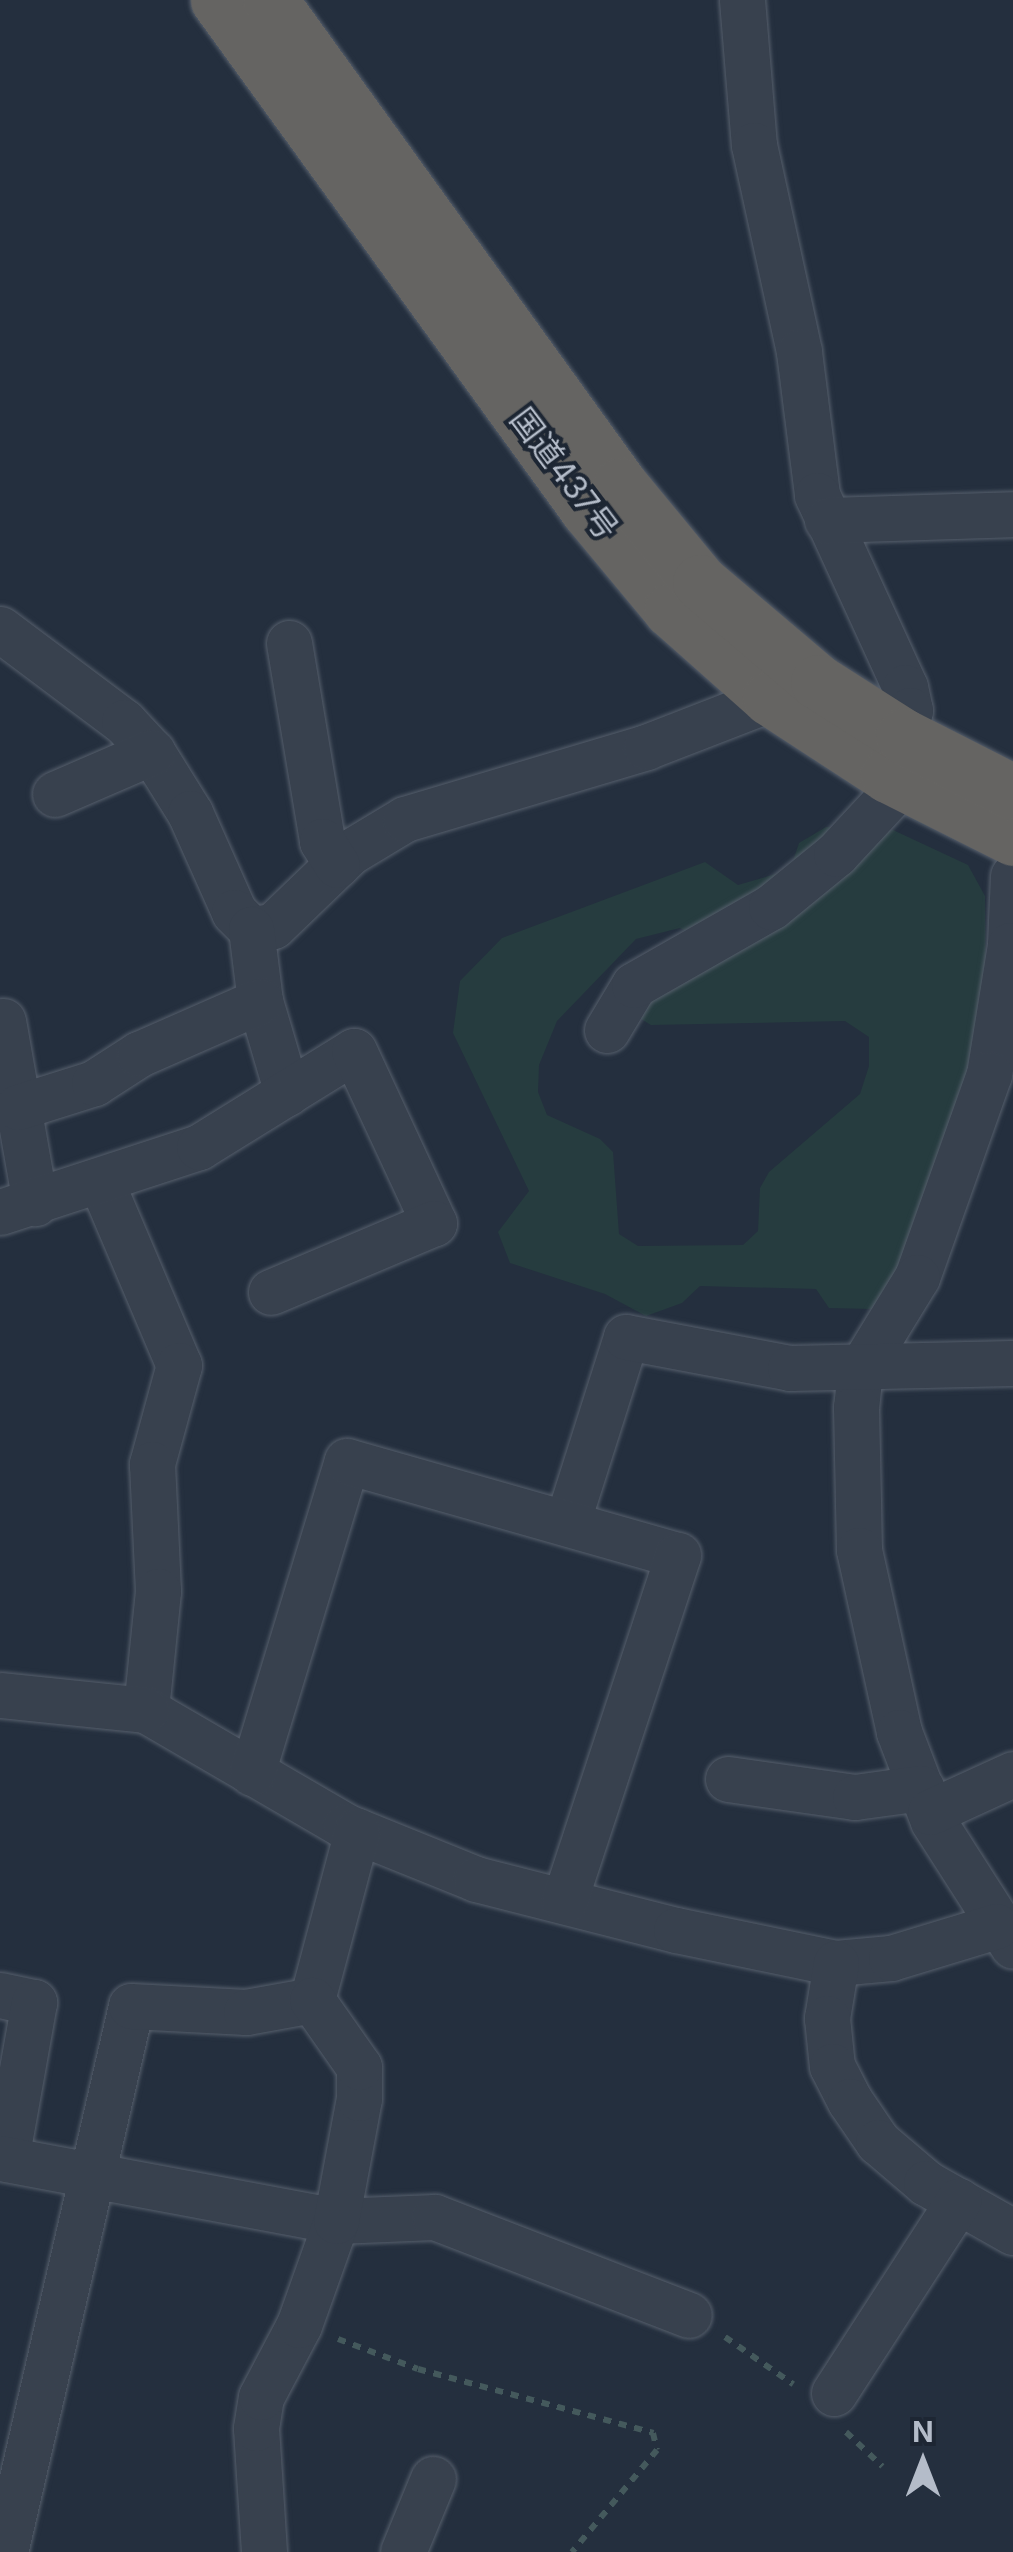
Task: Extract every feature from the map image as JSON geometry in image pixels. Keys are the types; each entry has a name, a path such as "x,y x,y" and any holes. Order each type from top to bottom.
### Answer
{"highway":[{"name":"国道437号","path":"218,0 588,510 671,610 902,759 1013,838"},
{"name":"国道437号","path":"270,0 620,485 794,690"},
{"name":"国道437号","path":"902,759 1013,792"}],"street":[{"path":"606,1030 634,985 770,908 836,854 902,759 910,710 905,688 817,495 799,352 754,145 742,0"},
{"path":"827,520 1013,514"},
{"path":"0,629 124,722 152,752 190,813 234,912 251,929 260,1001 286,1093"},
{"path":"289,642 322,841 337,865"},
{"path":"251,929 273,926 337,865 404,818 646,747 794,690"},
{"path":"55,794 152,752"},
{"path":"0,1695 146,1710 357,1831 476,1879 564,1901 836,1963 891,1958 1004,1936 925,1800 899,1732 859,1550 860,1370 917,1277 996,1107 1013,876"},
{"path":"18,1108 94,1083 139,1054 260,1001"},
{"path":"3,1021 18,1108 17,1208 102,1184 199,1147 354,1051 434,1223 271,1292"},
{"path":"102,1184 179,1366 152,1464 158,1591 146,1710"},
{"path":"568,1524 626,1337 726,1360 860,1370 1013,1363"},
{"path":"252,1773 347,1461 678,1555 564,1901"},
{"path":"728,1778 854,1797 925,1800 1013,1774"},
{"path":"264,2552 256,2428 261,2397 299,2325 336,2221 359,2067 312,2000 357,1831"},
{"path":"836,1963 828,2018 832,2066 878,2142 958,2201 1013,2232"},
{"path":"0,1996 34,2002 3,2159 336,2221 435,2217 689,2314"},
{"path":"5,2552 131,2006 246,2012 312,2000"},
{"path":"834,2393 958,2201"},
{"path":"404,2552 433,2479"}],"path":[{"path":"299,2325 418,2369 652,2433 657,2450 572,2552"}],"green space":[{"path":"826,827 893,830 968,865 985,896 986,987 960,1101 902,1270 872,1309 829,1308 816,1289 700,1286 682,1303 646,1316 605,1294 510,1263 498,1232 529,1191 453,1033 460,981 502,938 705,862 738,885 790,870 799,843","holes":["680,928 694,936 705,965 681,985 651,992 636,1016 651,1025 845,1021 869,1037 869,1066 860,1094 769,1172 760,1188 758,1231 743,1245 638,1246 619,1234 613,1152 600,1139 547,1115 538,1092 539,1065 557,1021 636,939"]}]}
